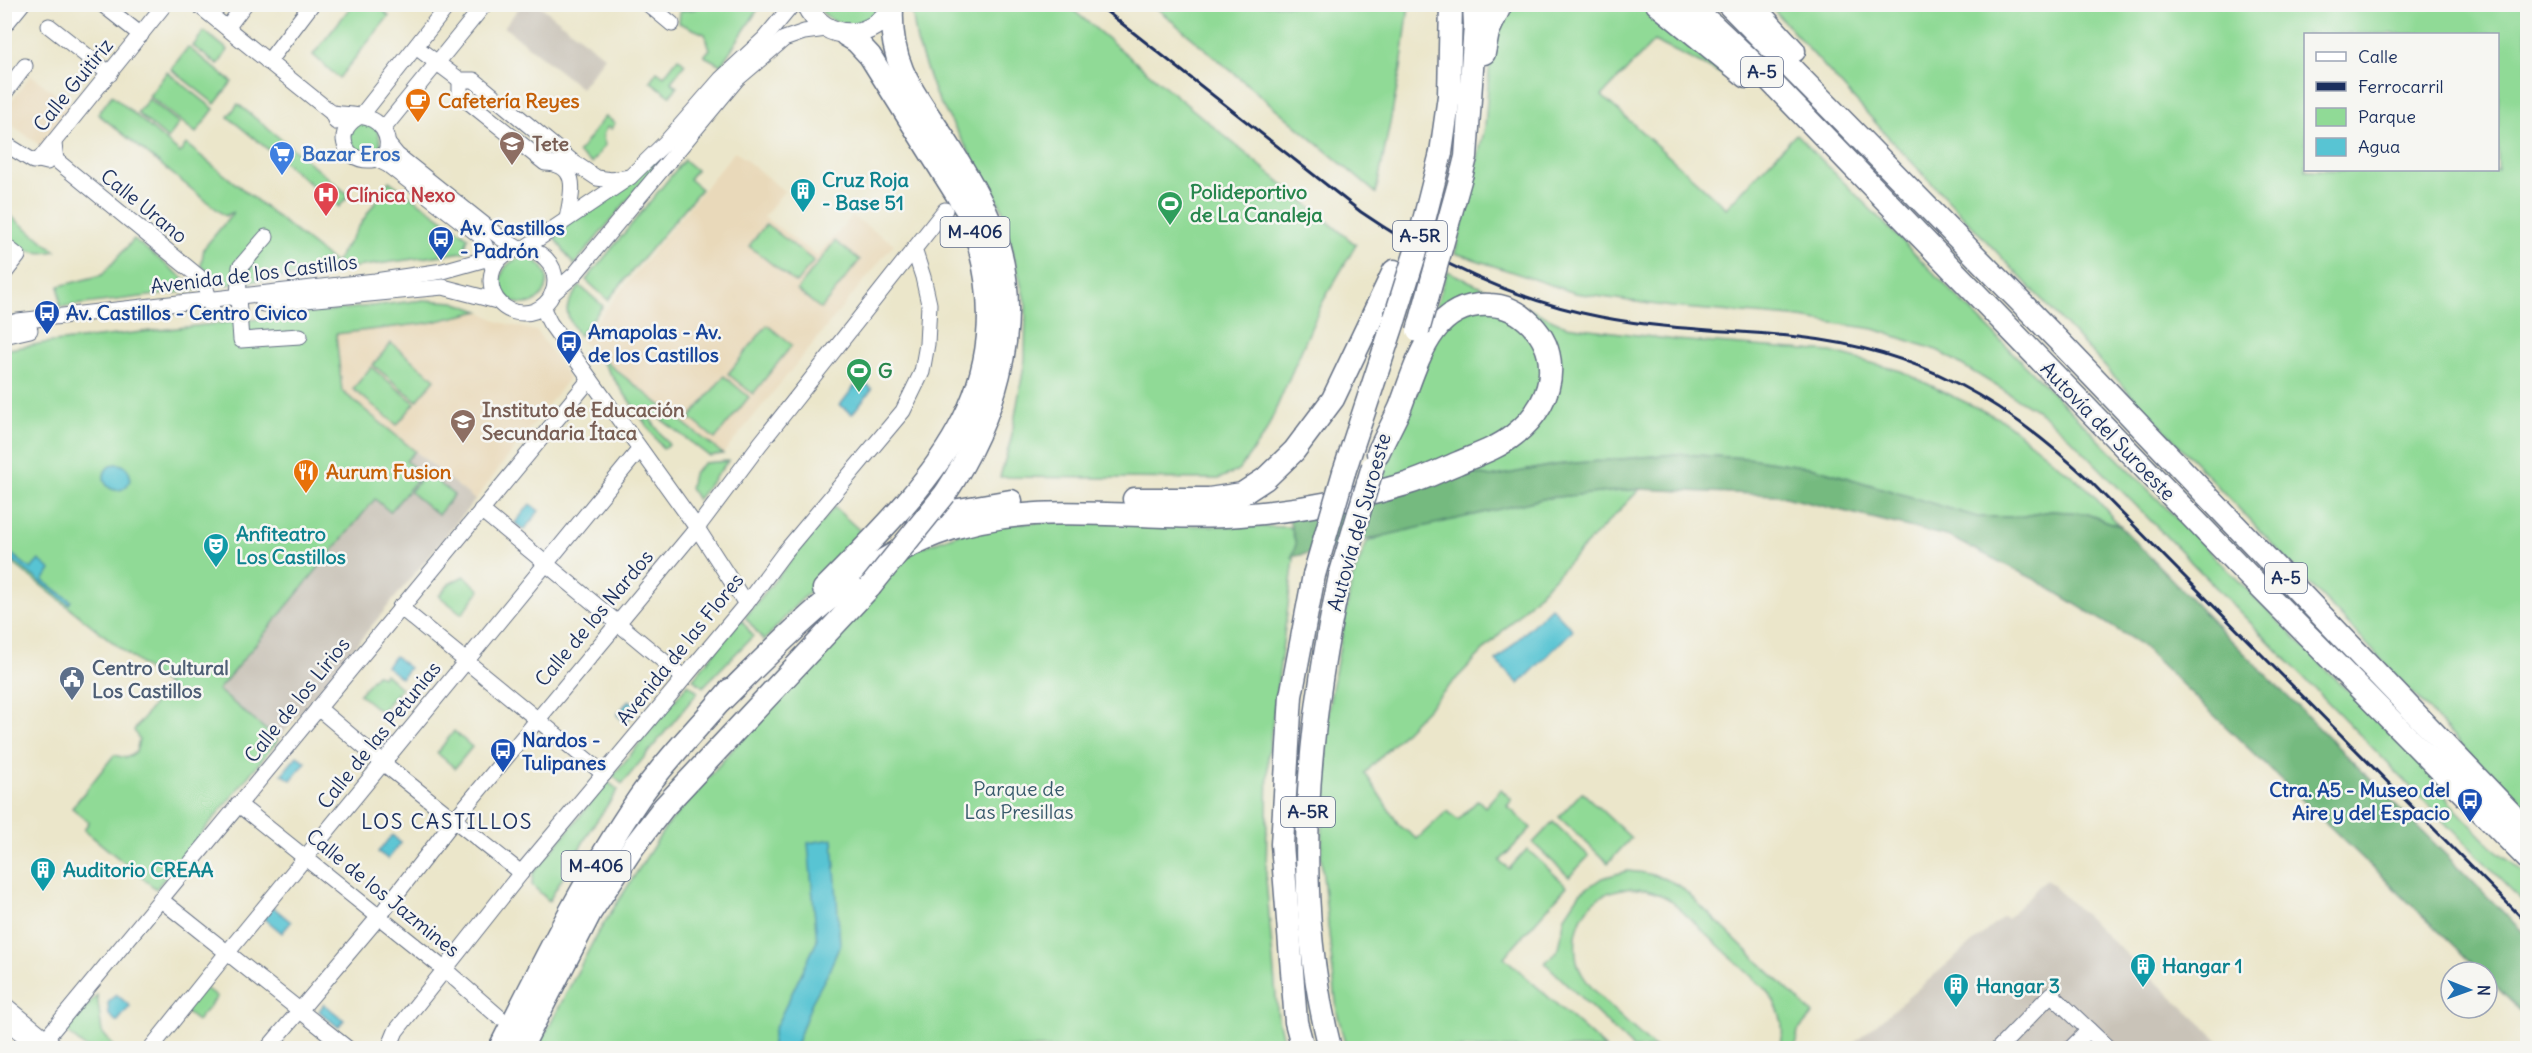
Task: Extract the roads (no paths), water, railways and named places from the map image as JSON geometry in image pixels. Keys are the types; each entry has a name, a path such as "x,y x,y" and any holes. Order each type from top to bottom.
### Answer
{"highway":[{"name":"Autovía del Suroeste","path":"1303,1048 1296,1022 1282,844 1291,696 1314,575 1344,472 1418,248 1441,153 1449,96 1451,4"},
{"name":"Autovía del Suroeste","path":"1330,1048 1322,1019 1312,939 1307,855 1310,773 1316,703 1340,576 1418,331 1464,165 1475,25 1474,4"},
{"path":"1464,165 1475,135 1488,32 1501,4"},
{"path":"1657,4 1682,22 1807,129 1832,147"},
{"name":"Autovía del Suroeste","path":"1686,4 1713,25 1752,62 1832,147 2528,859"},
{"name":"Autovía del Suroeste","path":"1728,4 2068,351 2528,831"},
{"path":"1751,4 2041,314 2068,351"},
{"name":"M-406","path":"521,1048 590,913 634,846 664,807 870,587 945,494 963,468 978,437 994,394 1006,337 1007,310 1005,279 998,244 984,207 952,150 913,94 899,65 891,34 893,6"},
{"name":"M-406","path":"500,1048 574,903 640,797 779,635 848,565 926,480 951,445 976,394 983,369 990,315 986,273 980,243 969,214 870,56 856,41 836,32"},
{"path":"848,565 901,530 941,513 976,505 1022,499 1209,499 1242,494 1265,479 1294,451 1333,399 1394,271 1424,188 1441,153"},
{"path":"721,701 783,639 830,598 872,568 916,542 939,532 997,517 1032,513 1238,515 1305,507 1408,484 1496,447 1515,435 1530,421 1544,398 1550,380 1550,363 1546,345 1528,320 1515,311 1498,305 1477,304 1460,309 1442,322 1422,350 1376,460"}],"main road":[{"path":"806,4 813,16 836,32 857,34 877,26 893,6"}],"street":[{"path":"4,26 22,4"},
{"path":"102,4 141,35"},
{"name":"Calle Guitiriz","path":"4,143 33,161 39,159 54,144 165,4"},
{"path":"197,4 332,113 343,134 344,143 354,156 361,160 375,159 387,165 479,235 491,264 492,286 497,301 507,308 518,311 531,311 547,300 574,275 737,79 784,39 804,32 836,32"},
{"path":"226,28 245,4"},
{"path":"268,62 312,4"},
{"path":"343,134 347,126 361,116 449,4"},
{"path":"384,128 485,4"},
{"path":"648,4 672,24"},
{"path":"491,264 567,219 630,177 667,141 721,79 764,39 793,4"},
{"path":"49,27 110,74"},
{"path":"416,47 460,81 474,80 558,157 572,181 573,191 567,219"},
{"path":"4,94 25,66"},
{"path":"332,113 361,116 375,121 384,128 388,144 405,162 516,250 537,252 550,265 554,276 547,300 550,323 697,528 746,604"},
{"name":"Calle Urano","path":"54,144 57,160 66,169 204,282 211,305"},
{"path":"375,159 383,153 388,144"},
{"path":"558,157 573,162 597,178 612,180 630,177"},
{"path":"39,159 66,169"},
{"name":"Calle de los Nardos","path":"268,1048 378,917 617,621 697,528 760,444 945,210"},
{"path":"467,264 474,248 472,231"},
{"path":"266,237 240,267 238,302 241,340 300,336"},
{"path":"4,245 18,256 4,274"},
{"name":"Avenida de las Flores","path":"389,1048 396,1031 521,873 746,604 784,552 903,411 922,372 927,344 929,304 924,277 914,249"},
{"name":"Avenida de los Castillos","path":"238,302 443,271 467,264 491,264"},
{"name":"Avenida de los Castillos","path":"4,324 238,302 443,287 497,301"},
{"name":"Avenida de los Castillos","path":"4,336 27,330 211,305"},
{"name":"Calle de los Lirios","path":"40,1046 590,379"},
{"name":"Calle de las Petunias","path":"151,1048 640,448"},
{"path":"481,510 683,677"},
{"path":"400,608 604,774"},
{"path":"318,708 521,873"},
{"name":"Calle de los Jazmines","path":"238,804 444,969 499,1017"},
{"path":"160,898 347,1048"},
{"path":"1999,1048 2051,994 2108,1048"},
{"path":"4,1004 40,1046"},
{"path":"4,1020 40,1046 58,1048"},
{"path":"2072,1048 2089,1030"}],"water":[{"name":"G","path":"860,379 872,389 852,414 840,405"},
{"path":"117,464 126,468 130,477 126,486 117,490 108,486 104,477 108,468"},
{"path":"530,504 539,511 524,530 515,523"},
{"path":"5,549 31,569 39,560 51,570 43,580 71,601 69,604 5,554"},
{"path":"1551,607 1573,630 1519,684 1496,661"},
{"path":"395,656 409,668 401,678 386,666"},
{"path":"629,700 638,707 626,723 617,715"},
{"path":"297,756 306,762 291,780 282,774"},
{"path":"392,835 401,843 388,859 378,852"},
{"path":"833,839 840,945 812,1002 795,1048 771,1048 774,1030 817,941 808,843"},
{"path":"273,907 291,922 282,933 264,918"},
{"path":"116,994 130,1006 117,1022 109,1015 108,1003"},
{"path":"324,1004 344,1020 338,1027 319,1011"}],"railway":[{"path":"1097,4 1361,212 1417,247 1476,277 1537,300 1601,317 1650,325 1799,337 1883,354 1921,367 1992,403 2058,452 2090,481 2528,924"}],"place":[{"name":"Cafetería Reyes","path":"418,124"},
{"name":"Tete","path":"512,167"},
{"name":"Bazar Eros","path":"282,177"},
{"name":"Cruz Roja - Base 51","path":"803,214"},
{"name":"Clínica Nexo","path":"326,218"},
{"name":"Polideportivo de La Canaleja","path":"1170,227"},
{"name":"Av. Castillos - Padrón","path":"441,262"},
{"name":"Av. Castillos - Centro Civico","path":"47,336"},
{"name":"Amapolas - Av. de los Castillos","path":"569,366"},
{"name":"G","path":"859,394"},
{"name":"Instituto de Educación Secundaria Ítaca","path":"463,445"},
{"name":"Aurum Fusion","path":"306,495"},
{"name":"Anfiteatro Los Castillos","path":"216,569"},
{"name":"Centro Cultural Los Castillos","path":"72,702"},
{"name":"Nardos - Tulipanes","path":"503,774"},
{"name":"Ctra. A5 - Museo del Aire y del Espacio","path":"2470,824"},
{"name":"Auditorio CREAA","path":"43,893"},
{"name":"Hangar 1","path":"2143,989"},
{"name":"Hangar 3","path":"1956,1009"}],"district":[{"name":"LOS CASTILLOS","path":"447,822"}],"park label":[{"name":"Parque de Las Presillas","path":"1019,800"}]}
